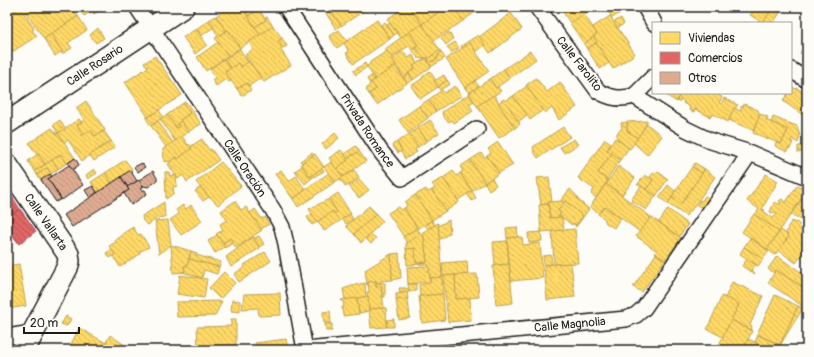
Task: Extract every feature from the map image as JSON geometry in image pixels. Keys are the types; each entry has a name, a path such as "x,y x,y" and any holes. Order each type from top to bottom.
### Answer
{"main road":[{"name":"Calle Rosario","path":"7,123 183,7"},
{"name":"Calle Vallarta","path":"7,165 68,254 69,261 67,268 28,341"}],"street":[{"name":"Calle Oración","path":"137,7 273,210 282,228 306,350"},
{"name":"Privada Romance","path":"286,7 382,152 402,178 477,129"},
{"name":"Calle Farolito","path":"537,7 598,91 607,97 617,99 634,96"},
{"path":"646,7 654,22"},
{"path":"792,71 807,80"},
{"path":"652,78 634,96 686,129 711,141 750,153 807,177"},
{"name":"Calle Magnolia","path":"306,350 626,319 644,308 750,153"},
{"path":"7,337 28,341"}],"building: Viviendas":[{"path":"20,7 34,29 32,30 37,36 12,52 7,44 7,20 12,16 10,13"},
{"path":"22,7 72,7 78,16 44,39"},
{"path":"78,7 103,8 94,14 92,11 84,16"},
{"path":"229,7 242,7 260,35 240,48 216,16"},
{"path":"242,7 253,7 256,12 248,16"},
{"path":"322,7 329,7 341,25 336,29"},
{"path":"336,7 363,7 365,10 341,26 331,10"},
{"path":"405,7 409,7 422,24 401,38 387,19"},
{"path":"416,7 441,7 442,10 422,24 412,10"},
{"path":"446,7 454,7 463,21 433,41 422,24"},
{"path":"454,7 476,7 478,10 463,21"},
{"path":"560,7 593,7 594,8 570,23"},
{"path":"604,7 625,7 625,10 612,18"},
{"path":"756,7 774,7 764,22 750,15"},
{"path":"773,8 780,13 774,22 763,22"},
{"path":"259,9 266,20 255,27 248,16"},
{"path":"511,13 522,29 490,53 479,37"},
{"path":"584,14 597,34 584,44 570,23"},
{"path":"78,16 87,30 68,43 72,48 62,54 62,51 51,34"},
{"path":"216,16 226,31 218,36 209,20"},
{"path":"610,16 635,54 613,69 593,37 597,34 593,27"},
{"path":"267,17 273,26 260,35 255,27 266,20 265,18"},
{"path":"621,18 624,24 617,28 614,22"},
{"path":"209,20 214,27 201,36 196,29"},
{"path":"377,20 390,39 353,64 346,53 349,52 344,43"},
{"path":"385,22 394,35 390,39 381,25"},
{"path":"390,23 397,33 394,35 387,25"},
{"path":"422,24 440,50 429,58 424,58 415,47 418,45 409,32"},
{"path":"273,26 282,38 278,41 283,48 281,50 291,65 264,82 245,55 253,49 249,42"},
{"path":"98,28 104,38 96,43 90,35"},
{"path":"196,29 207,45 195,54 183,37"},
{"path":"228,30 240,48 228,56 215,38"},
{"path":"339,30 347,41 337,48 329,36"},
{"path":"409,32 418,45 412,50 409,46 391,57 385,49"},
{"path":"449,32 453,39 446,45 441,38"},
{"path":"51,34 62,51 55,56 44,39"},
{"path":"478,35 485,45 476,52 470,43 462,48 461,46"},
{"path":"593,37 597,42 587,49 584,44"},
{"path":"282,38 287,46 283,48 278,41"},
{"path":"218,42 228,56 206,71 197,57"},
{"path":"455,42 459,48 451,53 447,47"},
{"path":"807,42 807,57 800,53"},
{"path":"470,43 489,71 465,88 446,59"},
{"path":"596,43 609,63 600,69 587,49"},
{"path":"416,47 424,58 426,58 424,59 418,58 412,50"},
{"path":"240,49 248,62 241,67 238,63 231,69 224,60"},
{"path":"440,50 441,52 437,59 431,62 427,58 429,58"},
{"path":"387,51 397,65 375,80 367,66 370,62"},
{"path":"403,51 408,58 413,55 417,64 413,66 415,69 404,78 392,58"},
{"path":"530,51 536,59 510,78 504,69"},
{"path":"441,52 445,58 431,67 428,61 429,60 431,62 437,59"},
{"path":"155,56 182,95 148,117 125,82 148,67 144,63"},
{"path":"426,58 431,67 413,80 409,74 407,74 415,69 413,66"},
{"path":"224,59 231,69 225,72 231,81 229,82 226,79 216,86 212,80 215,78 210,69"},
{"path":"249,61 261,78 249,86 247,83 237,89 225,72 238,63 241,67"},
{"path":"365,63 367,67 356,75 353,71"},
{"path":"395,66 407,83 377,105 369,94 376,89 371,82"},
{"path":"504,69 510,78 496,88 490,79"},
{"path":"430,71 438,87 420,99 411,86"},
{"path":"409,74 413,80 407,83 404,78"},
{"path":"373,75 375,80 371,82 376,89 369,94 366,90 370,84 367,79"},
{"path":"444,75 447,80 438,87 434,81"},
{"path":"536,78 547,92 560,82 577,107 559,120 552,108 545,113 526,85"},
{"path":"490,79 496,88 498,87 501,91 477,106 469,93"},
{"path":"447,80 450,84 440,90 438,87"},
{"path":"475,81 479,86 469,93 465,88"},
{"path":"247,83 251,90 242,96 237,89"},
{"path":"455,86 461,96 436,111 428,100 442,90 444,93"},
{"path":"527,86 543,110 530,120 513,96"},
{"path":"792,87 797,88 807,95 807,118 783,101 787,94 792,94"},
{"path":"469,94 474,101 469,104 473,111 454,123 452,120 449,122 447,121 442,112"},
{"path":"668,94 680,94 677,102 667,96"},
{"path":"680,94 716,94 722,97 719,103 721,104 724,98 738,105 734,109 728,122 713,114 710,117 695,109 694,112 689,110 690,107 683,103 684,101 681,99 679,102 677,101"},
{"path":"494,95 515,128 499,138 477,106"},
{"path":"513,96 527,115 518,122 505,101"},
{"path":"504,99 520,124 515,128 498,103"},
{"path":"428,100 436,111 427,118 419,106"},
{"path":"86,101 105,130 95,136 91,130 83,135 77,125 85,120 76,108"},
{"path":"186,102 201,124 188,132 180,120 190,113 183,103"},
{"path":"183,103 190,113 180,120 181,121 177,124 179,127 177,128 167,115"},
{"path":"744,104 758,110 760,116 754,131 729,120 734,108 741,111 741,106 743,107"},
{"path":"419,106 428,118 408,133 399,120"},
{"path":"159,110 163,117 151,126 146,118"},
{"path":"760,114 768,117 766,120 788,130 781,144 753,133"},
{"path":"167,115 177,128 179,127 177,124 181,121 188,132 175,141 160,119"},
{"path":"773,117 797,126 800,136 798,143 792,139 790,141 793,142 790,149 788,148 787,152 775,146 776,143 781,144 788,130 771,122"},
{"path":"79,119 82,122 77,125 83,135 91,130 95,136 104,131 111,141 82,161 68,140 64,142 58,133"},
{"path":"60,120 65,129 58,133 53,125"},
{"path":"430,120 439,133 427,141 418,128"},
{"path":"158,121 173,143 166,147 151,126"},
{"path":"648,121 638,138 627,131 627,122"},
{"path":"627,122 627,131 638,138 630,149 617,140 617,133 622,128 621,123"},
{"path":"647,124 662,136 647,155 634,143"},
{"path":"563,127 570,137 538,158 533,151 533,147"},
{"path":"52,128 57,134 58,133 75,158 67,163 61,154 46,165 29,143"},
{"path":"418,128 427,141 418,147 409,134"},
{"path":"335,133 339,138 326,149 322,144"},
{"path":"409,134 418,147 415,149 417,152 405,159 397,142"},
{"path":"182,136 192,148 178,159 177,157 171,161 164,162 163,149"},
{"path":"615,138 629,148 620,160 607,150"},
{"path":"202,139 209,150 211,149 219,160 187,182 183,175 178,179 168,164 177,157 178,159 192,148 191,146"},
{"path":"574,139 578,145 564,153 560,147"},
{"path":"605,139 611,143 607,150 612,153 598,173 608,180 596,198 591,194 594,189 578,178"},
{"path":"111,141 115,147 94,161 90,155"},
{"path":"397,142 402,151 398,153 392,145"},
{"path":"498,142 513,165 499,173 487,156 491,153 488,149"},
{"path":"356,146 359,151 347,159 344,154"},
{"path":"798,146 806,146 807,150 798,153"},
{"path":"341,150 348,160 336,169 329,158"},
{"path":"359,151 366,161 343,177 337,168"},
{"path":"312,153 314,155 302,163 300,161"},
{"path":"481,153 485,158 487,156 499,173 485,183 470,160"},
{"path":"612,153 620,160 607,179 598,173"},
{"path":"38,154 45,164 35,171 28,161"},
{"path":"61,154 67,163 58,169 52,160"},
{"path":"315,154 324,167 310,177 301,164"},
{"path":"52,160 58,169 51,174 47,168 37,175 35,171"},
{"path":"125,160 132,169 112,183 105,173"},
{"path":"470,160 485,183 472,191 460,173 463,171 460,167"},
{"path":"221,162 241,186 218,205 210,197 209,198 196,182"},
{"path":"331,162 343,177 335,182 324,167"},
{"path":"695,163 705,169 702,173 692,167"},
{"path":"302,166 312,178 305,184 295,171"},
{"path":"618,166 635,178 622,195 606,184"},
{"path":"692,167 703,174 681,204 671,197"},
{"path":"47,168 51,174 41,180 37,175"},
{"path":"322,168 324,171 312,178 311,176"},
{"path":"94,169 97,173 88,179 86,175"},
{"path":"705,169 715,177 686,216 668,204 672,197 681,204"},
{"path":"281,170 289,181 296,176 305,189 293,199 275,174"},
{"path":"354,170 359,177 346,187 340,179"},
{"path":"453,171 457,176 460,173 472,191 458,200 443,178"},
{"path":"165,172 169,172 170,176 176,175 177,186 173,187 174,193 166,199"},
{"path":"654,172 658,172 668,179 656,196 646,189 653,180 649,178"},
{"path":"105,173 112,183 97,192 91,182"},
{"path":"329,173 335,182 298,207 293,199"},
{"path":"766,174 778,181 762,209 773,218 777,214 770,212 774,202 779,204 781,203 779,201 782,199 785,203 797,186 807,190 779,232 755,215 759,209 747,201"},
{"path":"645,175 653,180 646,189 637,185"},
{"path":"549,177 552,202 541,205 537,178"},
{"path":"443,178 459,202 446,211 432,190 435,188 432,184"},
{"path":"492,178 496,185 489,190 485,183"},
{"path":"359,179 369,190 359,198 349,186"},
{"path":"606,184 651,217 640,232 606,207 600,214 590,207"},
{"path":"668,185 675,191 668,204 659,197"},
{"path":"641,186 656,196 646,210 631,200"},
{"path":"201,187 209,197 203,201 195,191"},
{"path":"426,189 428,192 432,190 446,211 432,220 415,195"},
{"path":"570,189 576,195 578,198 577,199 589,209 576,227 573,223 576,225 583,216 565,201 564,203 561,200"},
{"path":"472,191 476,198 472,201 467,194"},
{"path":"807,192 807,224 791,214"},
{"path":"338,193 351,214 324,231 318,221 333,211 335,214 337,212 329,199"},
{"path":"415,195 432,220 418,229 404,208 407,206 405,202"},
{"path":"705,196 709,198 702,208 697,205"},
{"path":"329,199 337,212 335,214 333,211 317,222 309,209"},
{"path":"235,201 241,210 246,207 262,230 236,248 230,238 223,243 216,234 223,230 220,224 227,220 221,211"},
{"path":"562,201 564,203 558,211 561,213 559,215 562,217 550,218 548,202"},
{"path":"565,201 583,216 576,225 573,223 572,225 559,215 561,213 558,211"},
{"path":"164,202 165,217 157,218 148,225 143,221 142,216"},
{"path":"548,204 550,218 562,217 564,230 541,232 539,205"},
{"path":"183,205 186,209 191,205 202,221 181,235 170,220 179,214 176,210"},
{"path":"369,206 377,214 354,234 346,226"},
{"path":"398,207 401,210 404,208 417,228 404,237 388,213"},
{"path":"605,207 620,218 614,228 606,223 604,218 598,214"},
{"path":"255,209 262,219 265,217 269,224 261,229 250,213"},
{"path":"668,209 688,224 679,237 659,222"},
{"path":"312,214 317,222 312,225 307,217"},
{"path":"350,214 353,219 346,224 342,219"},
{"path":"376,214 383,221 361,243 354,234"},
{"path":"754,214 779,232 767,249 742,232"},
{"path":"651,217 681,238 665,260 655,253 657,251 636,236"},
{"path":"168,220 171,245 159,254 155,221"},
{"path":"432,220 435,225 428,229 425,225"},
{"path":"449,220 450,233 439,240 438,226"},
{"path":"792,221 795,223 796,222 807,230 807,248 796,263 778,250 789,236 786,233 787,228"},
{"path":"438,223 442,277 430,278 428,264 407,265 406,249 415,248 416,263 427,262 423,232"},
{"path":"133,227 138,235 141,234 149,247 139,252 140,254 120,267 113,256 115,254 109,246 116,242 115,240 122,236 122,234"},
{"path":"517,227 518,237 507,238 506,228"},
{"path":"417,228 421,234 407,243 403,237"},
{"path":"575,229 578,263 554,264 552,231"},
{"path":"781,230 789,236 775,255 767,249"},
{"path":"423,232 427,262 416,263 415,248 406,249 406,244"},
{"path":"541,232 542,241 529,243 528,233"},
{"path":"370,234 376,238 371,244 366,239"},
{"path":"217,235 225,247 215,253 208,241"},
{"path":"259,236 264,244 259,247 254,238"},
{"path":"253,237 260,248 231,267 226,257"},
{"path":"522,237 523,245 540,243 543,278 511,281 507,238"},
{"path":"230,238 233,243 225,248 223,243"},
{"path":"750,238 769,251 763,259 744,247"},
{"path":"507,241 509,264 495,265 493,242"},
{"path":"171,245 191,251 187,266 184,266 185,272 173,273"},
{"path":"744,247 763,259 758,266 740,254"},
{"path":"111,250 115,254 110,258 106,253"},
{"path":"191,251 197,253 196,255 221,262 219,267 189,259"},
{"path":"265,252 271,261 239,282 234,274 245,267 244,265"},
{"path":"399,253 401,278 392,280 391,254"},
{"path":"391,254 392,280 381,281 381,283 376,283 376,281 368,282 367,285 365,270"},
{"path":"656,254 665,260 642,292 633,287"},
{"path":"551,255 552,264 544,265 543,256"},
{"path":"777,256 807,276 807,290 776,270 774,273 768,269"},
{"path":"189,259 219,267 217,274 204,270 202,278 182,272 185,272 184,266 187,266"},
{"path":"747,259 756,265 751,270 755,273 754,274 742,266"},
{"path":"467,261 468,274 443,276 442,263"},
{"path":"571,263 575,297 547,300 544,265"},
{"path":"19,264 26,306 7,309 7,266"},
{"path":"509,264 513,303 496,305 493,266"},
{"path":"429,266 430,282 408,284 407,267"},
{"path":"776,270 807,290 807,304 804,308 768,283"},
{"path":"224,272 235,283 220,299 209,288"},
{"path":"477,274 479,297 456,299 455,275"},
{"path":"180,275 207,279 204,298 177,294"},
{"path":"455,275 456,299 470,298 471,320 448,322 443,276"},
{"path":"442,277 443,294 420,296 419,285 430,283 430,278"},
{"path":"376,281 376,287 381,286 384,308 369,309 367,292 369,292 368,282"},
{"path":"732,282 763,296 750,325 752,326 751,330 731,320 739,304 725,298"},
{"path":"365,283 366,297 345,300 343,289"},
{"path":"376,283 385,283 385,297 383,297 381,286 376,287"},
{"path":"408,284 416,284 416,291 409,292"},
{"path":"399,288 409,289 409,292 400,293"},
{"path":"407,292 408,299 396,300 396,294"},
{"path":"280,293 281,315 259,316 258,308 242,309 244,294"},
{"path":"443,294 445,320 422,323 419,296"},
{"path":"775,295 798,306 780,345 757,334"},
{"path":"368,296 369,311 359,313 357,298"},
{"path":"722,296 739,304 723,337 707,329"},
{"path":"357,298 359,314 343,316 342,307 344,307 343,301 341,300"},
{"path":"408,299 410,318 399,320 396,300"},
{"path":"232,300 240,301 240,312 231,311"},
{"path":"222,301 215,316 177,317 176,302"},
{"path":"798,306 803,308 782,342 783,338"},
{"path":"386,308 387,327 371,328 369,309"},
{"path":"330,311 331,323 324,323 323,312"},
{"path":"66,316 71,319 67,326 61,324"},
{"path":"231,319 236,319 236,345 211,346 211,350 198,350 197,327 231,326"},
{"path":"394,319 394,327 387,327 387,320"},
{"path":"731,320 752,331 743,350 719,350 717,349"},
{"path":"325,324 332,324 332,331 326,331"},
{"path":"79,328 106,343 102,350 68,350"},
{"path":"110,335 132,350 102,350"},
{"path":"758,335 780,345 782,342 777,350 772,350 769,348 768,350 755,342"},
{"path":"286,339 288,350 257,350 255,343"},
{"path":"748,339 757,343 768,350 743,350"}],"building: Comercios":[{"path":"13,198 20,209 7,218 7,202"},
{"path":"20,209 36,231 19,244 7,228 7,218"}],"building: Otros":[{"path":"75,158 79,165 72,170 68,163"},
{"path":"142,163 145,167 138,172 134,167"},
{"path":"69,165 83,185 62,200 48,179"},
{"path":"130,170 137,181 128,187 121,177"},
{"path":"153,171 157,181 148,187 143,186 139,180"},
{"path":"50,174 52,176 48,179 61,199 56,202 41,180"},
{"path":"121,177 129,190 72,227 64,215"},
{"path":"139,180 143,186 141,190 145,190 147,194 131,205 124,193 129,190 127,187"},
{"path":"93,186 97,192 90,198 85,190"}]}
